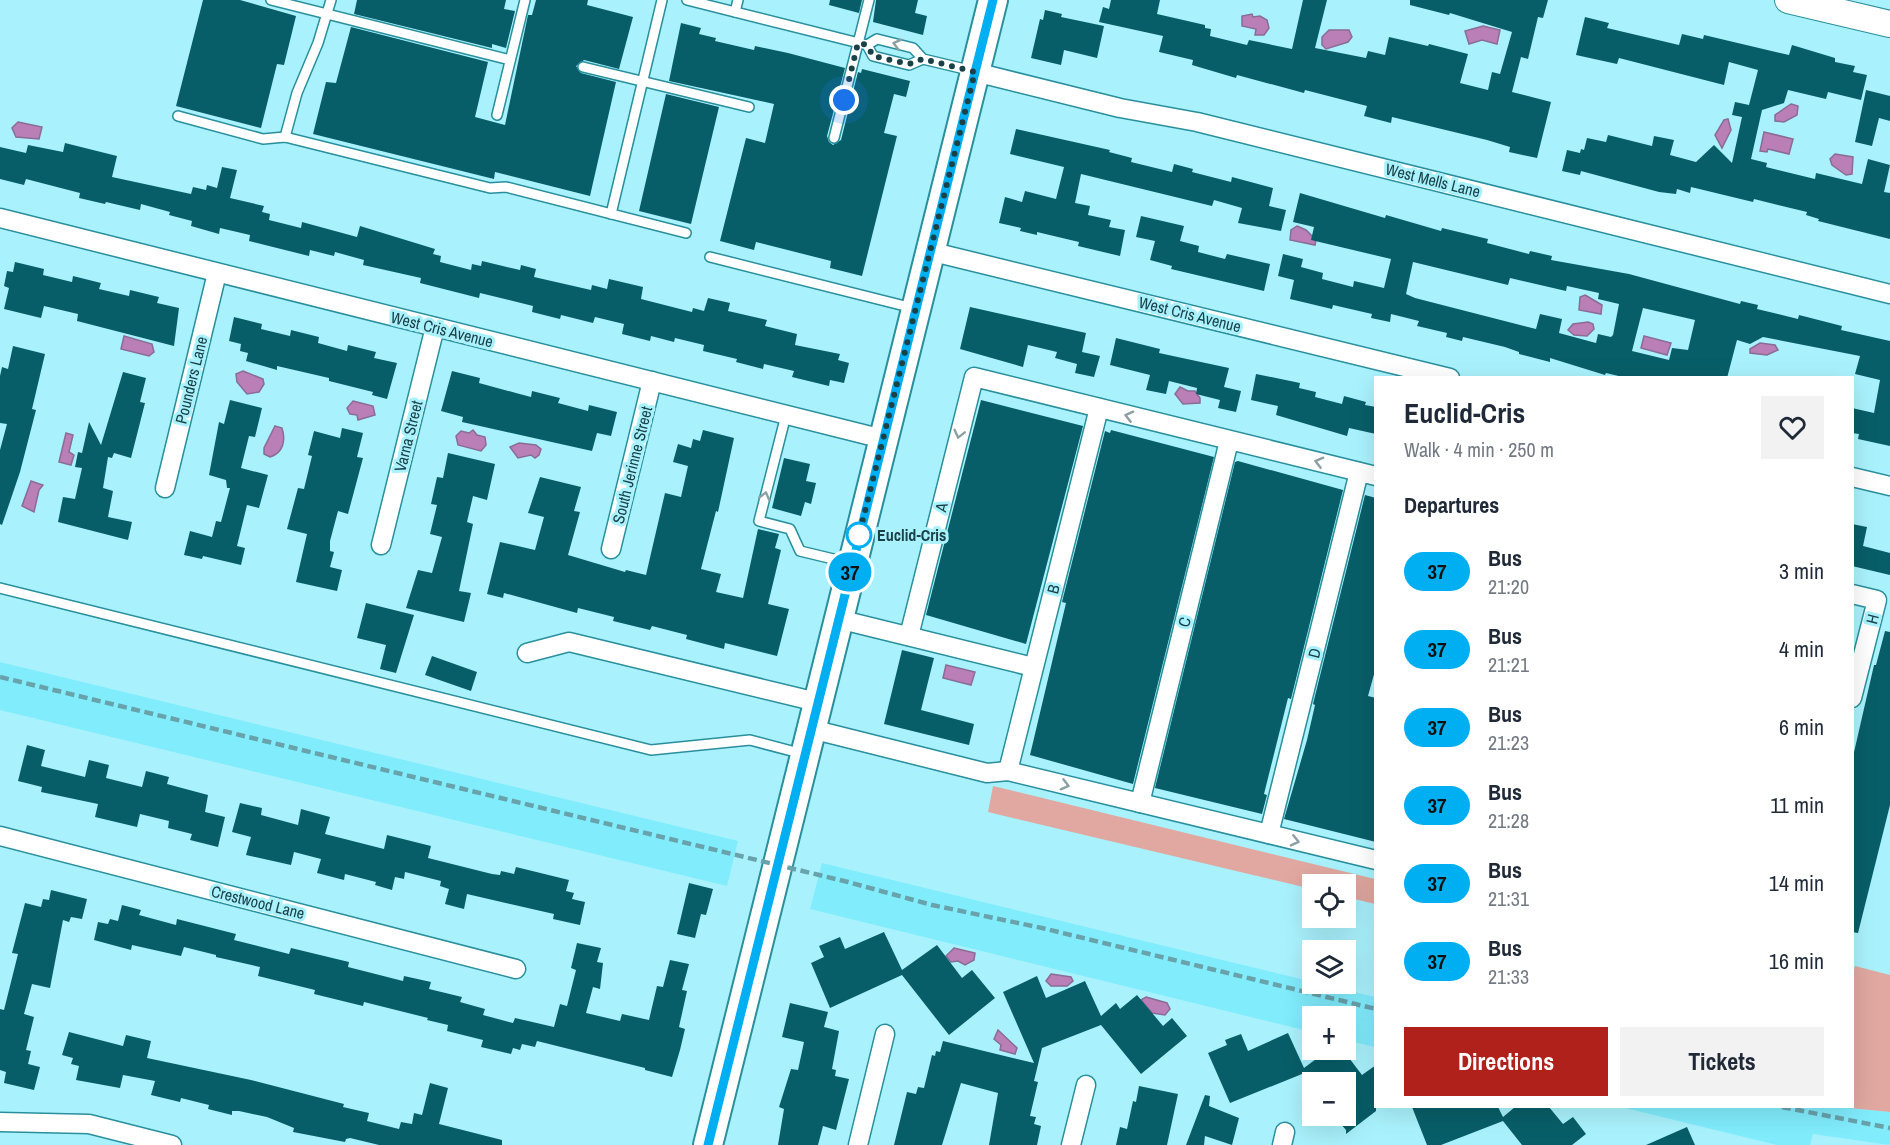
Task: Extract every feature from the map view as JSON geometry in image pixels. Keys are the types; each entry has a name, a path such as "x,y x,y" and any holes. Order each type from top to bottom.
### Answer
{"main road":[{"path":"708,1145 993,0"}],"street":[{"path":"1788,0 1890,24"},
{"name":"West Mells Lane","path":"975,72 1120,108 1197,122 1890,294"},
{"name":"West Cris Avenue","path":"0,218 883,439"},
{"name":"West Cris Avenue","path":"929,250 1442,376"},
{"name":"Pounders Lane","path":"165,488 217,273"},
{"name":"Varna Street","path":"381,545 435,327"},
{"name":"A","path":"909,636 974,377 1099,408"},
{"name":"South Jerinne Street","path":"611,549 652,381"},
{"path":"1099,408 1367,474"},
{"name":"B","path":"1008,771 1099,408"},
{"name":"C","path":"1140,803 1229,441"},
{"name":"D","path":"1269,834 1367,474"},
{"path":"1854,477 1890,486"},
{"name":"H","path":"1854,594 1877,600 1854,690"},
{"path":"838,619 1034,667"},
{"path":"526,653 569,642 811,728 987,772 1008,771 1374,860"},
{"name":"Crestwood Lane","path":"0,836 516,969"},
{"path":"858,1145 885,1034"},
{"path":"1071,1145 1086,1085"},
{"path":"0,1122 89,1124 172,1145"}],"lane":[{"path":"271,0 510,60"},
{"path":"285,137 297,93 328,14 331,0"},
{"path":"497,115 525,0"},
{"path":"611,214 662,0"},
{"path":"687,0 863,44 877,39 895,43 913,48 923,59 975,72"},
{"path":"735,12 738,0"},
{"path":"834,138 863,44 869,0"},
{"path":"863,44 873,56 909,64 923,59"},
{"path":"583,67 749,107"},
{"path":"178,116 263,139 285,137 490,188 506,187 686,232"},
{"path":"710,257 915,309"},
{"path":"786,415 759,521 790,529 800,551 852,564"},
{"path":"0,588 651,750 750,740 811,728"}],"shaded area":[{"path":"1252,14 1253,17 1260,16 1267,20 1269,28 1264,35 1255,35 1256,29 1242,26 1242,16"},
{"path":"1483,26 1500,30 1497,44 1482,40 1469,44 1465,31"},
{"path":"1329,30 1349,30 1352,37 1348,42 1326,49 1322,45 1322,37"},
{"path":"1791,104 1798,106 1797,115 1784,122 1775,121 1775,115"},
{"path":"1728,119 1731,130 1722,148 1715,135 1724,120"},
{"path":"18,122 42,127 39,139 16,137 12,128"},
{"path":"1764,132 1793,139 1789,154 1768,149 1767,152 1760,151"},
{"path":"1835,154 1853,157 1852,174 1846,175 1832,165 1830,159"},
{"path":"1297,226 1306,230 1316,240 1315,245 1290,240 1291,230"},
{"path":"1585,295 1602,305 1601,314 1579,310 1580,297"},
{"path":"1588,322 1593,324 1594,329 1587,336 1574,335 1568,330 1573,324"},
{"path":"124,336 152,344 154,352 149,356 121,349"},
{"path":"1644,336 1671,343 1667,355 1641,348"},
{"path":"1760,343 1775,345 1778,350 1767,355 1750,353 1750,349"},
{"path":"243,371 263,379 264,384 259,392 247,394 237,382 236,374"},
{"path":"1180,387 1188,391 1195,391 1200,398 1200,403 1183,404 1175,394"},
{"path":"353,401 373,406 375,415 358,420 357,415 350,414 347,408"},
{"path":"275,426 282,428 284,437 281,449 270,457 264,454 264,448"},
{"path":"473,430 477,435 485,437 486,445 481,451 458,445 456,436 461,431 469,433"},
{"path":"66,433 73,435 69,452 74,455 71,465 59,462"},
{"path":"519,443 536,445 541,449 539,455 535,458 531,455 518,458 510,447"},
{"path":"31,481 43,485 39,490 34,512 22,506"},
{"path":"0,662 738,841 727,886 0,710"},
{"path":"946,665 975,672 971,685 943,678"},
{"path":"993,786 1354,874 1302,874 1302,887 988,812"},
{"path":"822,863 1302,979 1302,994 1356,992 1374,997 1374,1047 1356,1042 1356,1006 1302,1006 1302,1030 810,909"},
{"path":"1356,874 1374,879 1374,904 1356,899"},
{"path":"954,948 975,953 974,960 965,965 958,961 951,962 946,956"},
{"path":"1855,966 1890,975 1890,1112 1849,1108 1854,1108"},
{"path":"1051,974 1071,977 1073,981 1067,986 1051,986 1046,981"},
{"path":"1146,997 1167,1003 1170,1009 1165,1015 1152,1013 1141,1000"},
{"path":"998,1030 1017,1048 1015,1054 1000,1050 1001,1045 994,1039"},
{"path":"1625,1108 1849,1108 1890,1112 1890,1145 1813,1134 1810,1145 1777,1145"}],"building":[{"path":"203,0 240,0 296,16 284,65 277,64 261,128 176,106"},
{"path":"357,0 506,0 504,9 515,11 506,48 492,44 492,48 354,14"},
{"path":"536,0 588,0 587,5 633,17 619,69 584,60 576,66 581,73 616,82 590,196 495,172 494,179 313,134 326,82 336,83 351,27 488,62 475,117 505,125 528,15 532,15"},
{"path":"830,0 862,0 859,13 829,5"},
{"path":"876,0 918,0 915,13 927,16 923,35 873,22"},
{"path":"1111,0 1160,0 1157,14 1205,25 1205,28 1211,29 1210,36 1247,45 1249,40 1292,49 1303,0 1327,0 1315,48 1366,58 1368,51 1385,55 1389,37 1428,46 1429,44 1468,54 1460,83 1488,90 1492,72 1500,74 1512,32 1450,13 1449,15 1410,5 1410,0 1548,0 1543,18 1538,17 1528,59 1521,57 1512,92 1551,102 1537,158 1509,152 1510,147 1487,140 1392,117 1391,123 1364,116 1367,106 1305,90 1304,93 1237,75 1236,78 1192,65 1193,60 1159,52 1163,36 1099,22 1103,7 1109,9"},
{"path":"1045,10 1062,14 1061,17 1104,26 1097,58 1064,50 1061,65 1031,58 1040,19 1043,20"},
{"path":"1585,17 1609,23 1607,28 1679,45 1682,34 1703,39 1704,35 1789,55 1792,45 1835,58 1835,62 1855,66 1853,72 1867,75 1861,100 1828,92 1826,99 1788,90 1784,103 1762,110 1751,159 1767,163 1766,167 1815,179 1816,173 1862,184 1868,159 1890,165 1884,192 1890,193 1890,239 1818,221 1819,219 1806,215 1807,212 1754,199 1753,202 1691,187 1690,193 1677,189 1676,194 1659,192 1581,171 1580,175 1562,171 1567,150 1580,153 1581,149 1584,150 1587,138 1606,142 1608,135 1652,146 1654,136 1674,140 1670,155 1696,162 1714,145 1732,163 1742,117 1732,115 1735,102 1749,105 1758,70 1729,62 1724,85 1619,58 1617,64 1576,55"},
{"path":"681,23 701,28 699,34 716,38 715,41 754,50 755,46 845,68 827,136 833,145 841,140 858,72 861,73 862,69 910,81 906,97 894,94 884,133 897,136 862,276 830,268 831,261 756,242 754,250 720,241 746,138 765,143 774,104 669,81"},
{"path":"1866,90 1890,96 1890,121 1879,118 1872,146 1855,142"},
{"path":"666,94 719,107 691,224 639,211"},
{"path":"1016,129 1110,150 1109,152 1132,158 1131,162 1172,172 1174,164 1193,169 1192,172 1231,182 1232,177 1273,188 1269,206 1286,210 1281,231 1238,223 1242,208 1214,200 1212,206 1081,174 1075,203 1090,206 1088,215 1111,220 1109,227 1125,230 1120,256 1078,246 1079,242 1037,232 1037,235 1020,231 1021,228 999,223 1005,197 1022,202 1025,191 1056,199 1064,167 1010,154"},
{"path":"65,143 117,156 112,177 191,194 193,187 206,190 207,185 217,188 222,167 237,170 230,198 264,206 262,212 270,214 269,220 301,228 302,222 357,237 360,226 435,249 433,254 441,256 440,262 471,270 472,264 481,266 482,261 520,270 521,265 536,269 534,277 591,290 592,285 607,289 609,279 643,287 641,299 692,312 693,308 704,311 708,298 730,303 728,311 767,320 765,326 797,334 795,345 840,354 838,360 849,363 844,383 830,380 829,386 792,377 794,371 764,364 763,369 736,362 737,359 703,351 704,345 675,338 674,342 651,336 650,341 622,334 624,324 595,317 593,323 561,315 560,319 532,312 533,306 480,293 479,298 420,283 421,278 363,265 364,260 335,252 334,256 310,250 309,256 249,241 250,235 220,228 219,234 191,226 192,221 169,215 170,212 141,204 140,210 106,202 105,204 79,198 80,193 26,179 24,185 0,179 0,147 26,153 28,145 63,152"},
{"path":"1300,193 1385,218 1386,215 1441,231 1442,228 1488,239 1487,243 1529,254 1530,251 1552,256 1551,260 1629,274 1740,304 1741,301 1758,305 1757,309 1798,319 1799,315 1842,326 1841,330 1890,341 1890,446 1858,439 1859,434 1854,433 1854,408 1874,413 1880,380 1855,374 1860,356 1763,337 1750,344 1737,340 1728,376 1619,376 1606,373 1605,375 1550,358 1550,362 1519,354 1505,347 1463,337 1462,341 1446,337 1447,333 1417,326 1419,321 1391,314 1390,322 1371,318 1372,314 1333,305 1332,309 1290,299 1294,280 1278,276 1283,254 1303,259 1301,267 1323,273 1322,279 1353,287 1354,281 1384,288 1391,259 1311,240 1314,227 1293,222","holes":["1413,262 1508,285 1510,278 1566,291 1567,286 1599,293 1598,299 1619,304 1613,335 1611,337 1598,334 1596,343 1559,333 1562,319 1540,314 1536,329 1406,294","1643,308 1695,320 1688,350 1672,348 1669,360 1632,351"]},
{"path":"1141,216 1184,226 1180,241 1199,246 1198,252 1225,259 1227,254 1270,264 1264,291 1171,269 1172,266 1150,260 1155,241 1136,237"},
{"path":"15,262 44,269 43,275 72,282 73,276 101,283 99,289 129,296 130,290 159,297 157,303 179,308 174,346 77,321 78,314 44,306 41,318 4,309 9,288 4,286 7,271 13,272"},
{"path":"970,307 1086,333 1082,352 1100,356 1094,377 1075,373 1077,364 1055,358 1057,352 1028,345 1023,367 960,349"},
{"path":"234,317 262,324 261,329 290,336 291,330 319,337 318,343 347,351 348,345 376,352 374,358 397,363 387,399 372,395 373,392 329,381 329,378 277,366 277,370 246,361 248,353 240,351 241,344 229,341"},
{"path":"1116,338 1160,349 1159,353 1229,368 1224,387 1241,391 1236,412 1218,408 1220,400 1196,394 1197,388 1169,381 1166,394 1146,390 1150,375 1110,365"},
{"path":"13,346 45,354 32,409 36,410 20,472 2,525 0,524 0,450 7,424 0,423 0,376 2,367 8,369"},
{"path":"452,371 480,378 479,383 531,397 532,391 560,398 558,403 588,411 589,405 617,412 611,436 597,433 592,451 462,422 463,417 441,411"},
{"path":"123,372 146,378 140,402 145,403 131,458 114,453 112,458 108,457 103,488 113,491 108,517 132,522 128,540 58,522 63,497 75,499 82,468 75,467 78,452 82,453 89,422 101,445"},
{"path":"1256,374 1300,383 1299,388 1316,392 1315,397 1342,404 1344,396 1374,407 1374,434 1349,428 1347,436 1276,415 1278,406 1251,400"},
{"path":"230,400 262,408 255,437 249,436 241,468 268,475 259,508 247,505 237,546 245,548 241,565 203,556 202,559 184,555 190,531 212,537 216,521 221,522 230,488 227,488 226,480 209,475 219,422 224,424"},
{"path":"981,400 1083,426 1026,644 926,615"},
{"path":"342,428 363,433 357,457 363,458 348,514 338,511 330,541 330,551 334,552 330,567 342,570 337,591 296,582 307,534 287,529 298,488 304,489 312,456 308,455 314,431 340,438"},
{"path":"703,430 734,438 718,512 716,511 701,569 721,574 716,592 743,598 758,529 779,534 775,548 781,550 768,604 789,609 777,656 725,643 724,649 686,639 687,635 652,626 650,630 613,621 614,617 578,608 577,613 504,593 503,598 487,594 500,542 535,550 544,517 528,513 540,477 581,487 574,511 580,512 568,555 625,572 626,570 646,575 665,493 681,497 688,466 673,462 678,444 691,448 693,439 700,441"},
{"path":"1111,430 1214,457 1133,784 1030,755 1066,603 1062,602 1105,431 1110,433"},
{"path":"448,453 495,464 487,500 473,496 467,522 473,524 459,591 471,593 464,622 406,608 418,570 432,573 442,537 430,534 437,505 431,504 437,477 443,478"},
{"path":"784,458 810,464 806,481 816,483 811,504 805,502 801,516 772,508"},
{"path":"1235,462 1343,490 1291,699 1288,698 1264,794 1267,795 1262,814 1155,788"},
{"path":"1365,495 1374,497 1374,674 1368,696 1374,698 1374,842 1284,819 1307,740 1315,705 1313,704"},
{"path":"1854,524 1867,527 1863,546 1890,553 1890,575 1854,566"},
{"path":"366,603 414,615 396,673 380,669 386,645 357,638"},
{"path":"1885,631 1890,632 1890,805 1858,933 1854,932 1854,752 1874,665 1876,665"},
{"path":"902,650 934,658 921,710 974,724 969,745 884,724"},
{"path":"432,656 477,672 471,691 425,675"},
{"path":"27,745 45,750 41,766 85,777 89,760 109,765 106,778 142,787 146,771 169,777 167,784 208,795 205,812 225,817 218,847 190,840 192,834 168,828 169,821 140,814 137,827 95,817 98,804 41,792 42,787 18,781"},
{"path":"240,803 262,808 261,815 298,825 301,809 330,817 325,834 384,849 387,835 431,846 428,858 492,874 500,875 501,871 514,874 516,867 569,880 566,891 574,893 572,899 585,902 580,925 553,919 554,914 467,894 464,909 445,904 449,889 440,886 441,881 405,872 404,879 395,877 392,890 375,885 376,882 345,874 344,880 317,873 321,859 294,852 291,865 246,855 251,837 232,832"},
{"path":"689,883 713,889 706,915 701,914 695,938 677,934"},
{"path":"51,890 87,899 82,919 71,917 69,922 63,920 50,988 32,984 24,1014 34,1017 26,1050 31,1051 28,1064 40,1067 34,1090 4,1083 6,1072 0,1070 0,1009 4,1010 18,954 12,953 25,903 41,907 43,899 49,900"},
{"path":"122,905 141,910 139,915 176,925 177,919 236,934 234,940 289,954 291,948 349,962 348,967 403,981 404,976 431,982 429,989 462,997 460,1002 485,1009 483,1015 513,1023 515,1018 554,1027 560,1004 567,1006 576,970 571,968 577,943 601,948 597,962 603,963 600,989 593,987 586,1013 620,1021 622,1014 649,1020 657,986 663,987 670,960 689,964 682,990 687,991 679,1027 685,1029 680,1050 672,1077 537,1041 535,1047 522,1044 520,1050 513,1048 511,1054 481,1047 483,1040 447,1031 448,1025 364,1002 363,1006 314,994 315,990 258,976 260,967 184,947 181,956 132,945 131,950 94,940 98,922 108,924 110,919 118,921"},
{"path":"884,932 902,970 937,945 962,978 972,970 995,998 949,1035 902,975 830,1008 811,963 824,957 819,946 840,937 845,949"},
{"path":"1037,976 1046,998 1085,981 1101,1016 1116,1003 1120,1009 1137,995 1163,1026 1172,1018 1187,1036 1141,1074 1101,1025 1042,1048 1034,1081 1038,1082 1030,1116 1036,1117 1034,1124 1041,1126 1037,1145 989,1145 998,1093 961,1083 942,1145 894,1145 907,1092 916,1094 918,1087 924,1088 932,1055 935,1056 936,1051 940,1052 943,1041 1034,1063 1003,992"},
{"path":"790,1003 828,1012 824,1027 839,1031 832,1069 836,1070 835,1076 849,1079 836,1130 823,1126 818,1145 778,1145 784,1109 779,1107 791,1069 798,1070 804,1042 782,1037"},
{"path":"69,1032 123,1046 126,1035 151,1041 147,1058 251,1080 344,1104 343,1107 369,1113 367,1121 399,1129 401,1122 412,1124 414,1113 422,1115 430,1083 448,1088 439,1124 502,1140 502,1145 379,1145 350,1138 345,1142 293,1132 294,1128 267,1117 239,1111 232,1111 232,1115 208,1109 209,1105 181,1098 180,1102 151,1095 155,1081 123,1075 120,1088 76,1080 79,1066 71,1064 73,1058 62,1055"},
{"path":"1288,1033 1304,1068 1315,1060 1351,1060 1362,1075 1374,1066 1374,1108 1376,1111 1346,1134 1343,1126 1356,1126 1356,1072 1302,1072 1302,1074 1230,1103 1208,1053 1227,1045 1225,1040 1241,1034 1248,1051"},
{"path":"1139,1086 1178,1094 1167,1145 1116,1145 1120,1127 1127,1129"},
{"path":"1205,1095 1210,1096 1209,1106 1239,1118 1232,1145 1205,1136 1204,1145 1186,1145"},
{"path":"1412,1108 1498,1108 1503,1117 1514,1108 1550,1108 1563,1124 1573,1117 1586,1134 1572,1145 1522,1145 1503,1121 1441,1145 1427,1145"},
{"path":"1687,1127 1695,1145 1646,1145"}],"railway":[{"path":"0,677 848,882 932,905 1042,928 1374,1009"},
{"path":"1787,1108 1890,1128"}],"bus line":[{"name":"37","path":"708,1145 993,0"}],"place":[{"name":"Euclid-Cris","path":"859,535"}],"route":[{"path":"844,100 858,43 867,45 873,56 909,64 923,59 975,72 857,543 859,535"}]}
